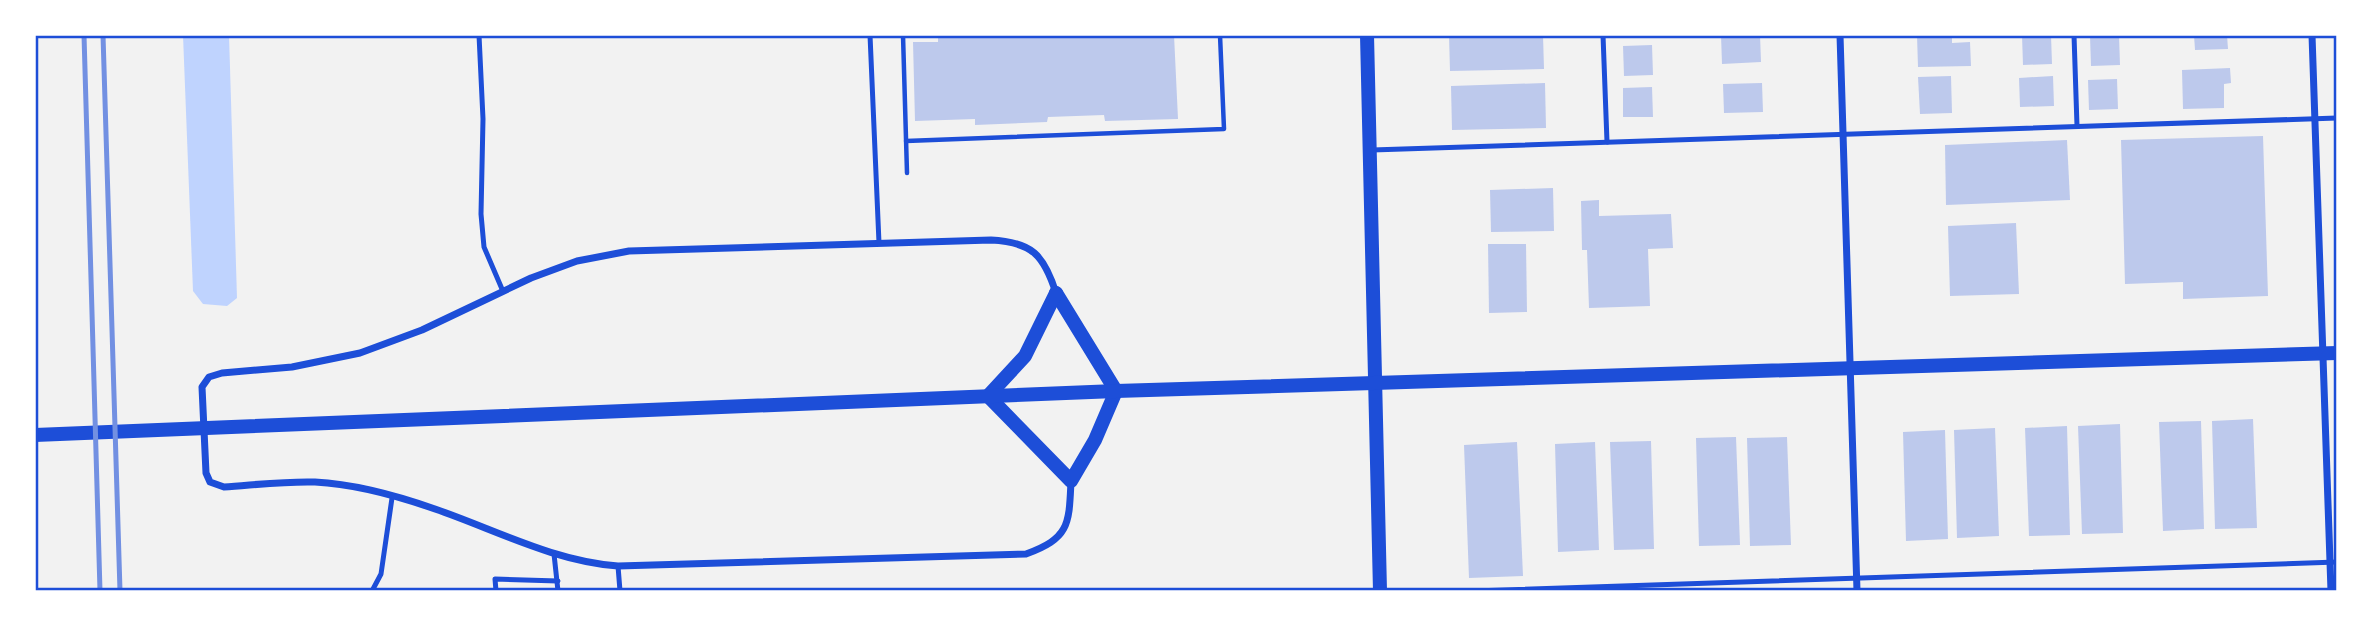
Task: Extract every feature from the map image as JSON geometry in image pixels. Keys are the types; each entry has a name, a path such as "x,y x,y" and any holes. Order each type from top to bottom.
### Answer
{"main road":[{"path":"1367,35 1380,591"},
{"path":"1056,293 1116,391"},
{"path":"988,396 1026,356 1056,293"},
{"path":"35,435 1116,391 2330,353"},
{"path":"988,396 1071,481 1095,440 1116,391"}],"street":[{"path":"1840,35 1857,591"},
{"path":"2312,35 2330,353 2333,562 2331,591"},
{"path":"1056,293 1049,270 1037,253 1014,241 629,251 577,261 502,289 422,330 360,353 292,367 222,373 209,377 202,387 206,473 209,482 224,487 314,482 350,486 434,508 587,564 618,566 1026,554 1051,545 1069,524 1071,481"}],"lane":[{"path":"480,35 483,119 481,214 484,247 502,289"},
{"path":"870,35 879,243"},
{"path":"1603,35 1606,142"},
{"path":"2074,35 2077,126"},
{"path":"1369,150 2337,118"},
{"path":"372,591 381,574 392,498"},
{"path":"554,554 558,591"},
{"path":"1474,591 2333,562"},
{"path":"618,566 620,591"},
{"path":"496,591 495,579 558,581"}],"path":[{"path":"902,35 907,173"},
{"path":"906,141 1224,129 1220,35"}],"water":[{"path":"183,35 229,35 237,298 227,306 203,304 193,291"}],"building":[{"path":"938,35 1174,35 1178,119 1105,121 1104,115 1048,117 1047,122 975,125 975,119 915,121 913,42 938,42"},
{"path":"1449,35 1543,35 1544,69 1450,71"},
{"path":"1721,35 1760,35 1761,62 1722,64"},
{"path":"1917,35 1952,35 1952,43 1970,42 1971,66 1918,67"},
{"path":"2022,35 2051,35 2052,64 2023,65"},
{"path":"2119,35 2120,65 2091,66 2090,36"},
{"path":"2194,35 2227,35 2228,49 2195,50"},
{"path":"1652,45 1653,75 1624,76 1623,46"},
{"path":"2230,68 2231,83 2224,84 2224,108 2183,109 2182,70"},
{"path":"1951,76 1952,113 1920,114 1918,77"},
{"path":"2053,76 2054,106 2020,107 2019,78"},
{"path":"2117,79 2118,109 2089,110 2088,80"},
{"path":"1545,83 1546,128 1452,130 1451,86"},
{"path":"1762,83 1763,112 1724,113 1723,84"},
{"path":"1652,87 1653,117 1623,117 1623,88"},
{"path":"2263,136 2268,296 2183,299 2183,282 2125,284 2121,140"},
{"path":"2067,140 2070,200 1946,205 1945,145"},
{"path":"1553,188 1554,231 1491,232 1490,190"},
{"path":"1599,200 1599,216 1671,214 1673,248 1648,249 1650,306 1589,308 1587,250 1582,250 1581,201"},
{"path":"2016,223 2019,294 1950,296 1948,226"},
{"path":"1488,244 1526,244 1527,312 1489,313"},
{"path":"2253,419 2257,528 2215,529 2212,421"},
{"path":"2201,421 2204,529 2163,531 2159,422"},
{"path":"2120,424 2123,533 2082,534 2078,426"},
{"path":"2067,426 2070,535 2029,536 2025,428"},
{"path":"1995,428 1999,536 1957,538 1954,430"},
{"path":"1945,430 1948,539 1906,541 1903,432"},
{"path":"1736,437 1740,545 1699,546 1696,438"},
{"path":"1787,437 1791,545 1750,546 1747,438"},
{"path":"1651,441 1654,549 1614,550 1610,442"},
{"path":"1517,442 1523,576 1469,578 1464,445"},
{"path":"1595,442 1599,550 1558,552 1555,444"}],"railway":[{"path":"84,35 100,591"},
{"path":"103,35 120,591"}]}
